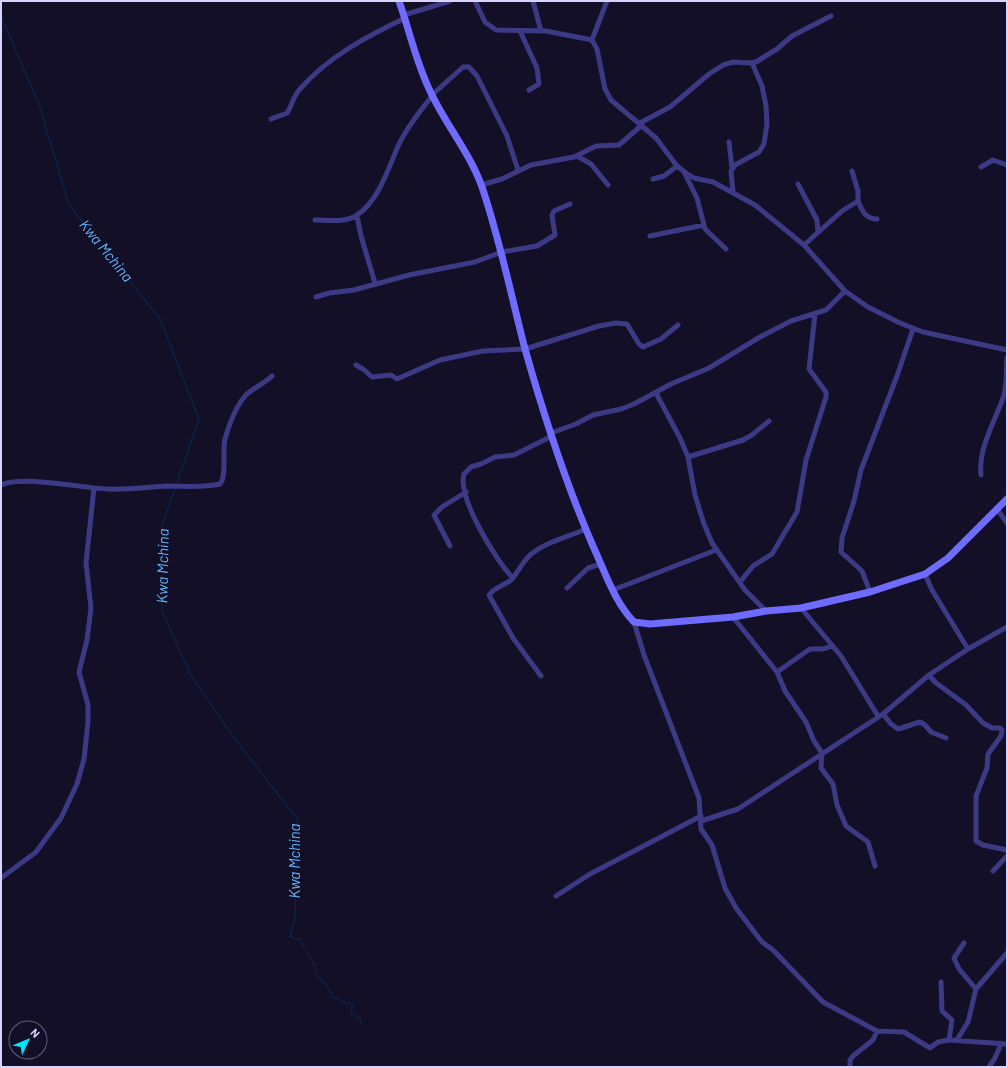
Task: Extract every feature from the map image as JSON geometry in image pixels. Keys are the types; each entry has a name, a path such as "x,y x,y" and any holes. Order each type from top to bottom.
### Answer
{"street":[{"path":"399,1 417,62 432,96 466,154 481,185 502,252 525,349 559,463 613,590 626,613 634,622 644,654 699,798 701,829 712,844 726,888 736,908 750,928 823,1002 878,1032 904,1032 926,1047 930,1048 938,1042 949,1040 1007,1044"},
{"path":"271,119 287,113 299,89 343,51 404,17 450,1"},
{"path":"475,1 485,22 490,28 503,31 541,31 592,40"},
{"path":"533,1 541,31"},
{"path":"607,1 592,40 596,49 607,94 616,105 641,124 656,138 684,172 694,178 713,182 755,205 804,245 845,291 868,307 913,329 935,336 1007,350"},
{"path":"481,185 502,179 518,170 537,163 577,156 596,146 619,145 641,124 670,107 709,74 728,63 752,63 777,49 792,36 831,16"},
{"path":"520,30 539,75 539,84 529,90"},
{"path":"732,168 755,155 764,144 767,124 766,106 762,86 752,63"},
{"path":"315,220 344,220 357,216 365,208 376,193 406,132 420,111 432,96 464,67 469,67 477,76 507,136 518,170"},
{"path":"729,142 732,168 730,175 733,192"},
{"path":"577,156 591,164 608,185"},
{"path":"981,167 993,160 1007,165"},
{"path":"653,178 664,176 678,166"},
{"path":"852,171 858,190 858,201 865,214 870,218 877,219"},
{"path":"684,172 695,194 704,225 711,236 726,249"},
{"path":"798,184 817,220 818,232"},
{"path":"804,245 842,211 858,201"},
{"path":"316,297 330,293 346,292 409,274 475,262 502,252 537,246 553,238 556,233 553,213 559,207 570,204"},
{"path":"357,216 361,236 376,283"},
{"path":"650,236 704,225"},
{"path":"513,578 495,557 473,515 463,478 468,468 495,458 514,455 593,415 634,404 671,384 709,368 760,337 791,321 815,314 831,307 845,291"},
{"path":"740,582 753,566 772,554 797,512 806,460 826,397 826,392 809,369 815,314"},
{"path":"356,365 374,377 391,375 397,379 440,360 483,351 525,349 578,331 616,323 628,324 639,344 643,347 661,339 678,325"},
{"path":"870,592 862,571 842,552 842,538 857,493 861,470 897,376 913,329"},
{"path":"981,474 981,463 986,444 1004,394 1007,358"},
{"path":"1,484 12,482 35,482 94,488 134,489 170,486 211,486 220,484 223,480 225,439 235,415 248,393 266,382 272,376"},
{"path":"656,393 680,438 688,457 695,495 704,524 716,550 754,600 766,611"},
{"path":"688,457 743,440 752,435 769,420"},
{"path":"1,878 36,852 57,823 77,784 84,759 88,722 88,705 78,672 87,640 91,608 86,563 94,488"},
{"path":"450,546 434,515 442,507 466,492"},
{"path":"634,622 650,624 733,617 766,611 801,608 870,592 925,574 948,558 1007,499"},
{"path":"997,509 1007,523"},
{"path":"541,676 513,638 489,598 489,595 513,578 520,566 531,554 543,546 586,529"},
{"path":"613,590 716,550"},
{"path":"567,588 588,568 601,564"},
{"path":"925,574 932,590 968,648"},
{"path":"801,608 841,656 881,715 891,724 898,729 920,722 931,732 946,738"},
{"path":"733,617 777,672 785,692 806,722 814,741 822,753 821,768 833,784 837,805 846,826 868,842 875,866"},
{"path":"556,896 590,874 701,818 738,809 881,715 929,675 968,648 1004,630 1007,627"},
{"path":"777,672 810,649 823,649 832,646"},
{"path":"929,675 935,682 966,705 983,723 992,728 1000,728 1002,730 1002,736 988,754 987,768 976,796 976,841 982,845 1007,850"},
{"path":"994,871 1007,856"},
{"path":"964,943 954,958 959,968 976,989"},
{"path":"957,1040 968,1022 976,989 1007,954"},
{"path":"941,982 942,1011 952,1020 949,1040"},
{"path":"850,1067 850,1060 853,1056 873,1040 878,1032"},
{"path":"989,1067 1001,1044"}],"waterway":[{"name":"Kwa Mchina","path":"1,16 40,107 69,205 160,319 199,419 162,526 162,611 190,674 235,739 298,820 295,918 290,937 300,940 315,967 316,975 326,984 333,997 346,1003 353,1004 351,1012 356,1017 360,1018 361,1025"}]}
